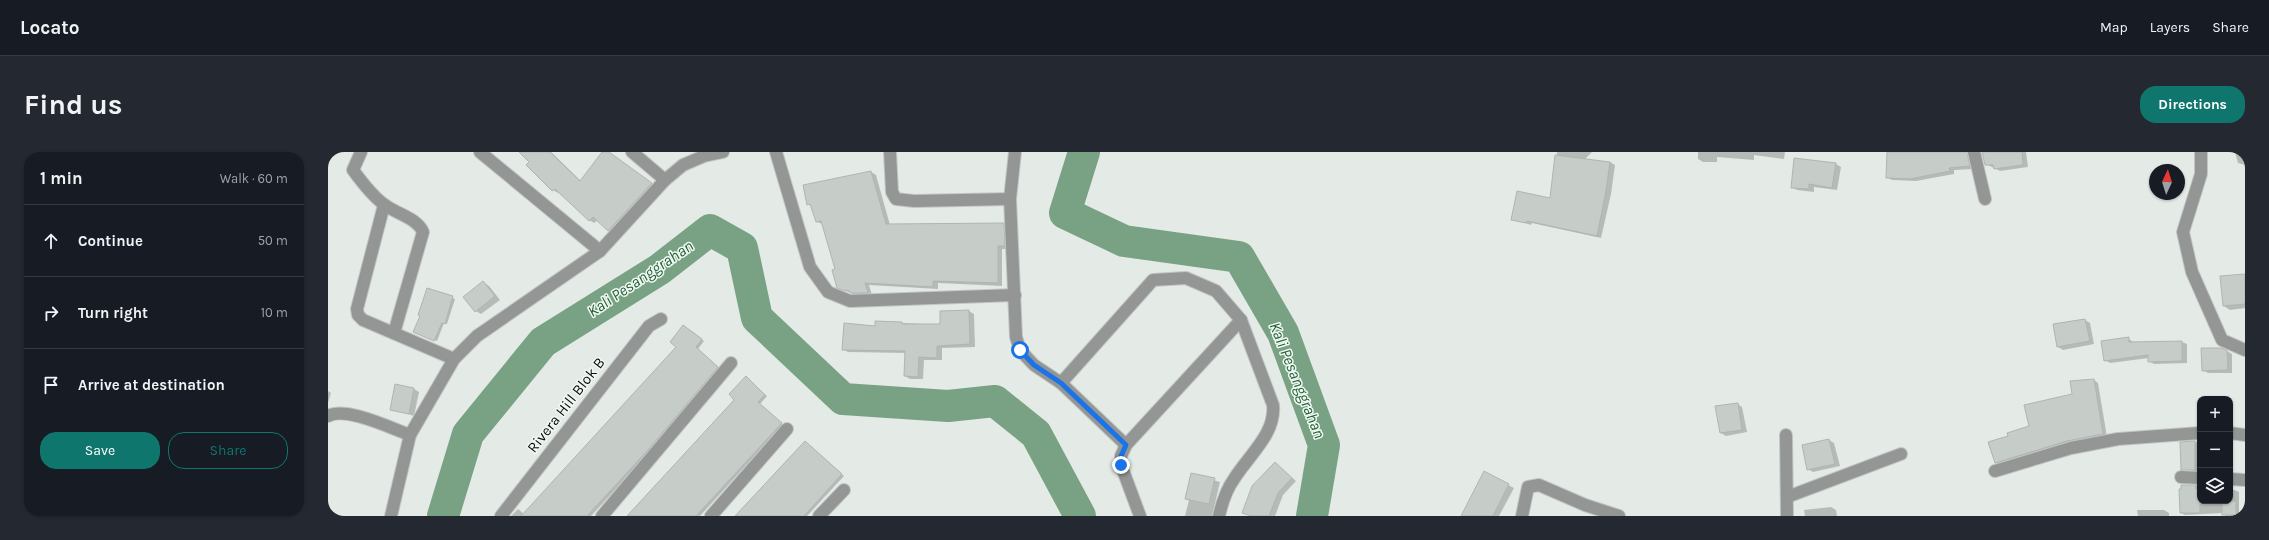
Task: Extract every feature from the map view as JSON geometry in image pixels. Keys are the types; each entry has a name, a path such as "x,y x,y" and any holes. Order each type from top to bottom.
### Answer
{"street":[{"path":"361,152 354,170 384,205 420,225 423,232 394,333"},
{"path":"480,152 600,251"},
{"path":"632,152 666,180"},
{"path":"391,516 410,434 454,359 477,336 600,251 666,180 683,165 704,156 723,152"},
{"path":"776,152 810,267 828,292 850,301 1015,295"},
{"path":"890,152 892,192 896,199 914,201 1010,199"},
{"path":"1015,152 1010,199 1016,337 1020,350 1034,365 1061,383 1126,445"},
{"path":"1974,152 1985,199"},
{"path":"2201,152 2201,174 2183,232 2192,272 2222,340 2245,350"},
{"path":"384,205 357,309 358,315 363,320 454,359"},
{"path":"1061,383 1153,280 1186,278 1216,291 1241,320 1273,405 1274,415 1271,427 1233,479 1222,501 1219,516"},
{"name":"Rivera Hill Blok B","path":"501,516 649,326 661,319"},
{"path":"1140,516 1121,465 1121,456 1126,445 1241,320"},
{"path":"602,516 731,364"},
{"path":"328,416 334,413 355,416 410,434"},
{"path":"711,516 787,429"},
{"path":"1995,471 2071,448 2118,439 2197,433"},
{"path":"2233,433 2245,435"},
{"path":"1786,435 1786,516"},
{"path":"1787,497 1901,454"},
{"path":"2181,477 2197,478"},
{"path":"2233,479 2245,480"},
{"path":"1522,516 1528,488 1532,485 1542,486 1585,505 1619,516"},
{"path":"819,516 844,490"}],"building":[{"path":"519,152 550,152 580,181 602,152 609,152 652,183 608,231 593,217 589,221 555,189 552,191 526,165 529,162"},
{"path":"1887,152 1967,152 1970,166 1949,168 1950,171 1910,179 1886,178"},
{"path":"1982,152 2022,152 2023,165 1994,169 1993,165 1985,165"},
{"path":"1555,155 1610,162 1597,236 1527,221 1526,223 1511,220 1517,191 1550,198"},
{"path":"1794,158 1836,163 1832,188 1809,184 1809,189 1791,188"},
{"path":"871,171 886,224 1004,223 1005,246 998,246 998,283 933,281 933,287 865,283 868,293 851,293 848,290 845,291 837,288 832,270 835,269 821,221 816,222 810,204 807,205 803,185"},
{"path":"2245,274 2245,304 2223,306 2220,276"},
{"path":"483,281 495,296 475,312 463,297"},
{"path":"427,288 453,296 445,324 442,323 434,341 413,332 420,316 418,315"},
{"path":"969,310 970,344 937,346 937,358 919,357 918,377 904,376 905,351 842,350 844,323 875,326 875,321 902,322 902,324 940,324 940,311"},
{"path":"2085,319 2090,341 2057,347 2053,324"},
{"path":"683,325 702,339 696,347 718,367 648,450 587,516 521,516 676,347 670,342"},
{"path":"2129,337 2129,342 2182,341 2182,361 2148,362 2148,355 2104,361 2101,341"},
{"path":"2201,348 2221,348 2227,350 2228,370 2202,371"},
{"path":"746,376 765,395 758,402 782,423 696,516 627,516 734,400 729,394"},
{"path":"2094,379 2103,434 2067,441 1995,463 1988,442 2008,436 2007,433 2029,426 2024,405 2072,394 2070,381"},
{"path":"395,384 414,388 409,414 390,410"},
{"path":"1738,403 1742,430 1720,433 1715,406"},
{"path":"1829,439 1835,464 1807,470 1802,445"},
{"path":"805,441 842,474 804,516 735,516"},
{"path":"2195,441 2195,470 2181,470 2180,442"},
{"path":"1275,462 1292,478 1278,493 1269,516 1251,516 1242,513 1252,486"},
{"path":"1484,471 1509,484 1493,516 1461,516"},
{"path":"1191,473 1215,478 1209,504 1185,499"},
{"path":"2181,485 2196,485 2197,504 2200,504 2200,513 2180,513 2179,489 2181,489"},
{"path":"2233,501 2236,501 2236,515 2222,515 2222,504 2233,504"}],"waterway":[{"name":"Kali Pesanggrahan","path":"1084,152 1065,213 1124,241 1239,257 1283,333 1324,445 1312,516"},
{"name":"Kali Pesanggrahan","path":"443,516 468,434 543,342 660,269 710,230 742,248 757,318 843,399 948,406 995,401 1036,434 1080,516"}],"route":[{"path":"1020,350 1034,365 1061,383 1126,445 1121,456 1121,465"}]}
